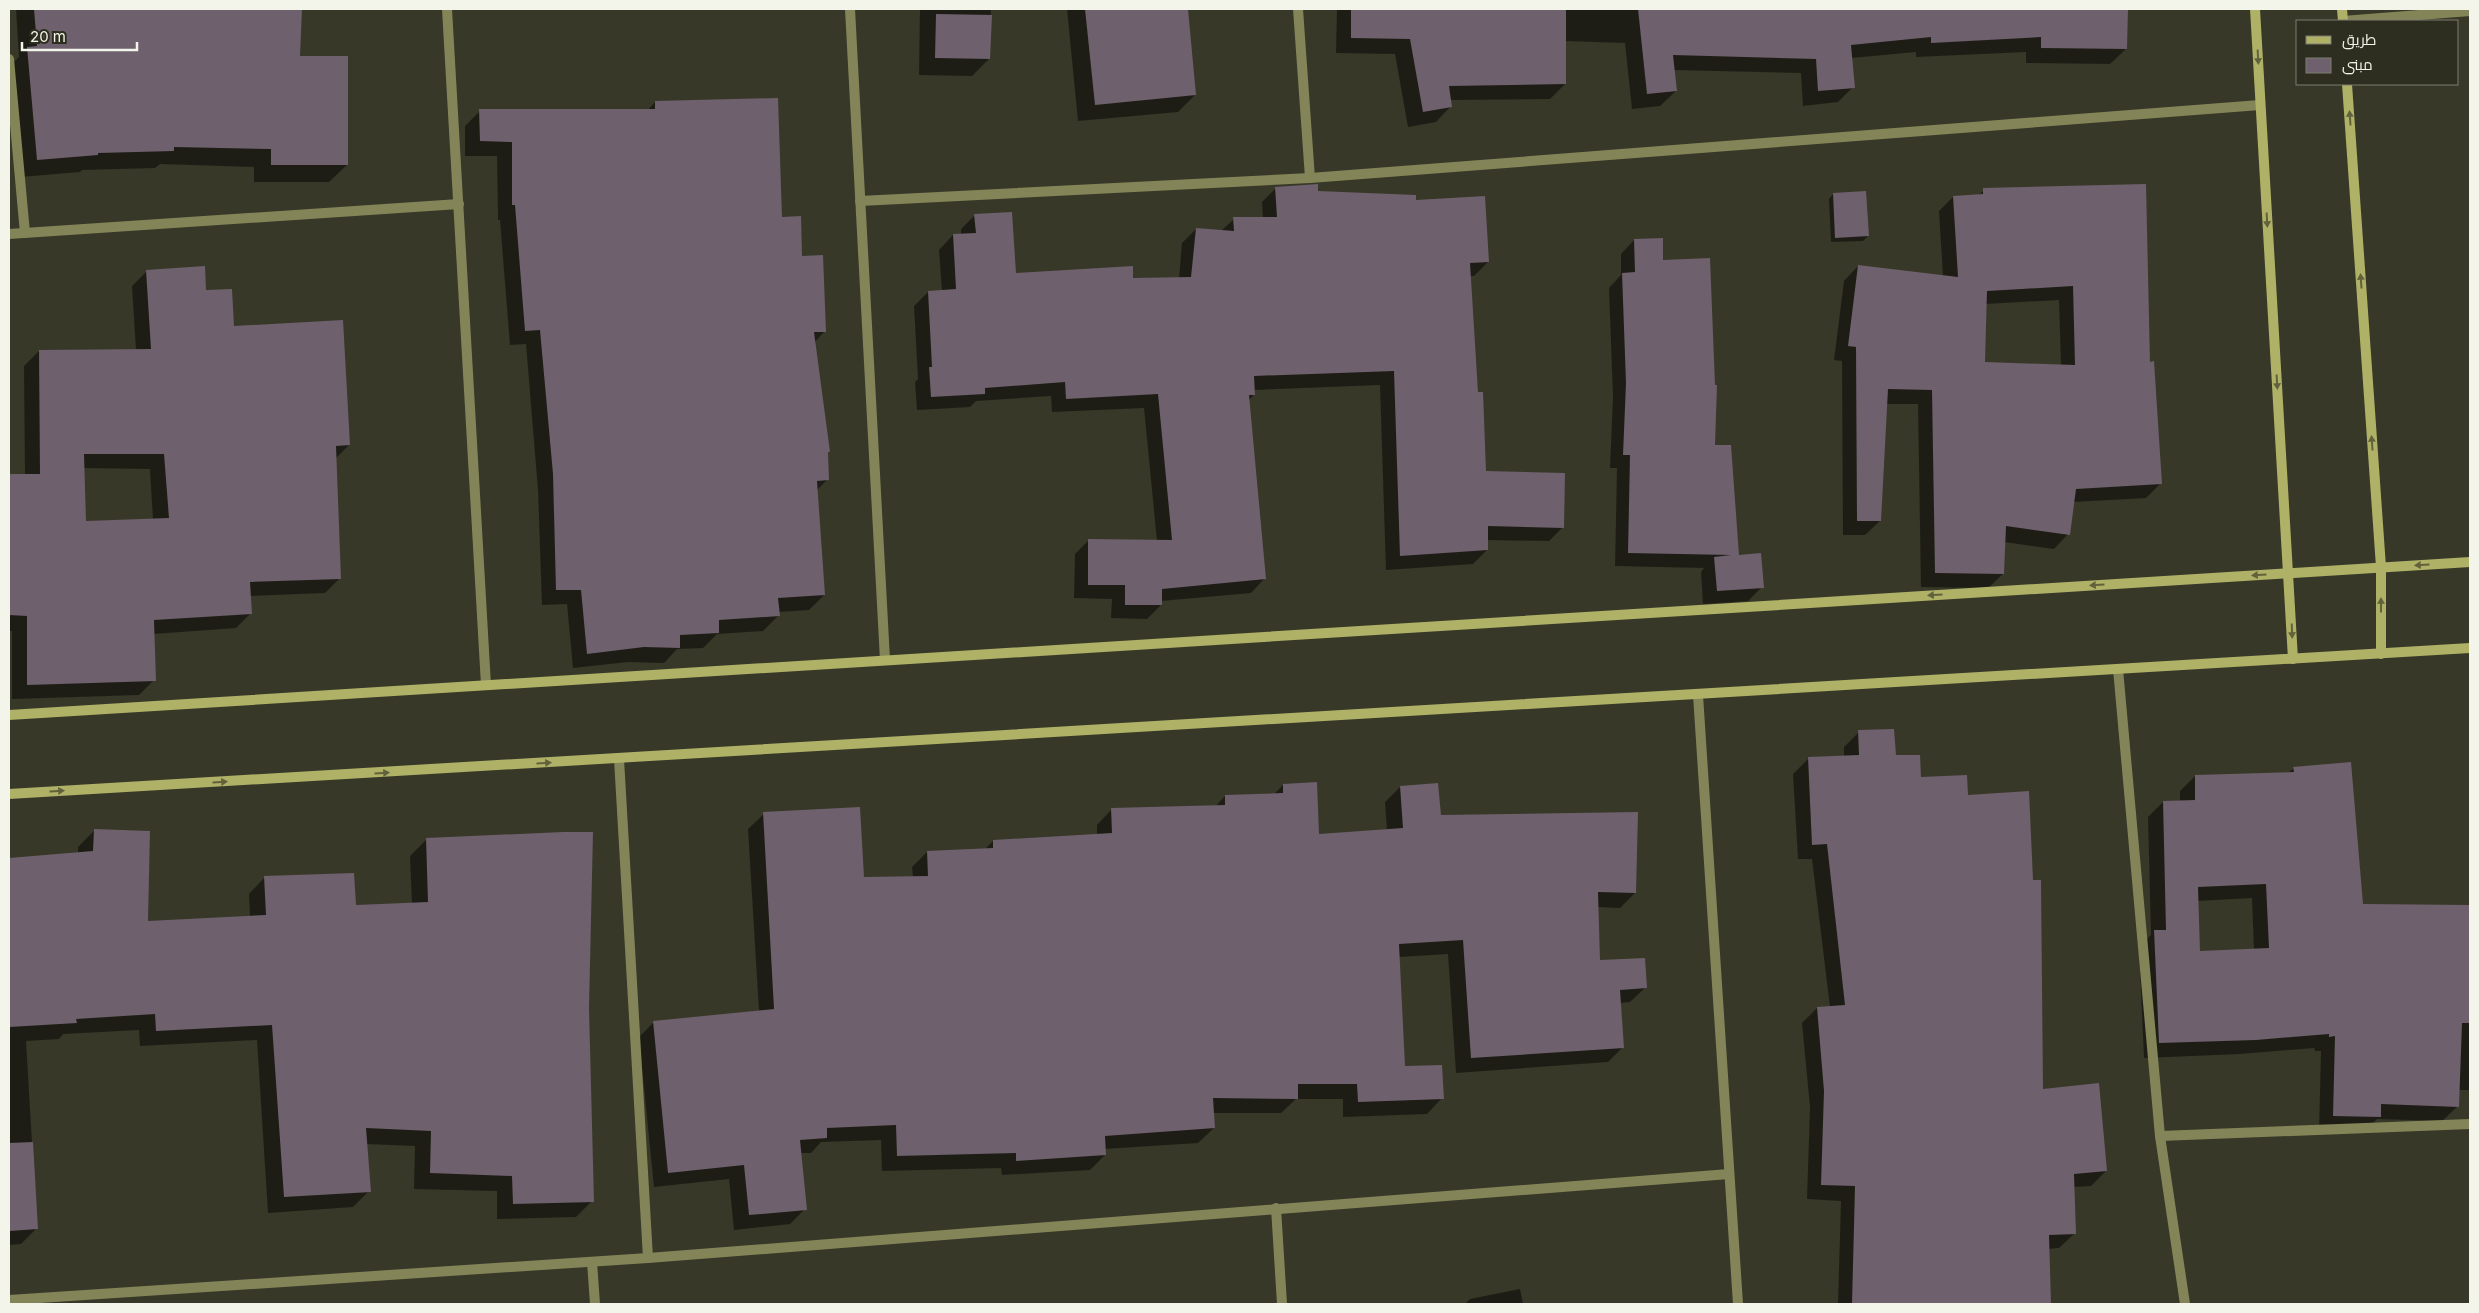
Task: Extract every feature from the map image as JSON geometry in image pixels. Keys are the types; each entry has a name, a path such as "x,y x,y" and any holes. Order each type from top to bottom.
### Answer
{"street":[{"path":"447,9 486,685"},
{"path":"850,9 885,660"},
{"path":"1298,9 1310,178"},
{"path":"2255,9 2293,659"},
{"path":"2356,20 2470,11"},
{"path":"9,59 25,233"},
{"path":"2347,85 2381,567 2381,654"},
{"path":"860,201 1310,178 2260,105"},
{"path":"9,234 458,204"},
{"path":"9,715 2470,562"},
{"path":"9,794 2470,648"},
{"path":"2118,669 2160,1136 2185,1304"},
{"path":"1698,695 1738,1304"},
{"path":"619,759 648,1258"},
{"path":"2160,1136 2470,1124"},
{"path":"9,1300 76,1300 648,1258 1729,1174"},
{"path":"1276,1208 1282,1304"},
{"path":"592,1262 595,1304"}],"building":[{"path":"34,9 302,9 300,56 348,56 348,165 271,165 271,149 174,147 174,151 98,153 98,155 37,160 27,47 37,46"},
{"path":"1085,9 1188,9 1196,95 1095,105"},
{"path":"1351,9 1566,9 1566,84 1449,86 1452,107 1423,112 1410,39 1351,38"},
{"path":"1638,9 2128,9 2127,49 2041,48 2041,37 1931,43 1931,37 1851,45 1855,88 1818,91 1816,59 1673,55 1677,91 1647,94"},
{"path":"936,14 992,15 990,59 935,58"},
{"path":"778,98 782,217 801,216 802,256 823,255 826,332 814,332 830,452 828,452 829,480 817,481 825,595 778,598 780,616 719,620 719,633 680,635 680,648 644,647 587,654 581,590 556,590 553,474 540,330 525,331 515,205 512,205 512,142 480,141 479,109 655,109 655,101"},
{"path":"1318,184 1318,191 1416,195 1416,200 1485,196 1489,262 1470,263 1478,392 1483,392 1486,471 1565,473 1564,528 1488,526 1488,550 1400,556 1394,371 1254,376 1255,395 1249,395 1266,579 1162,589 1162,605 1125,605 1125,585 1088,585 1088,539 1172,540 1158,394 1066,399 1065,382 985,388 985,394 931,397 929,367 932,367 928,291 956,289 953,234 976,233 974,214 1012,212 1016,273 1133,266 1133,278 1191,277 1196,228 1234,231 1233,217 1277,217 1275,187"},
{"path":"2146,184 2150,362 2154,361 2162,484 2076,489 2070,535 2006,526 2004,574 1935,573 1932,390 1888,389 1881,521 1857,521 1856,347 1848,346 1858,265 1958,277 1953,196 1983,194 1983,188","holes":["2073,286 2075,365 1985,362 1987,291"]},
{"path":"1866,191 1869,236 1835,238 1833,193"},
{"path":"1663,238 1663,260 1710,258 1715,385 1717,385 1715,445 1731,445 1739,555 1761,553 1764,588 1717,591 1714,557 1731,555 1628,553 1630,455 1623,455 1626,383 1622,273 1635,272 1634,239"},
{"path":"205,266 206,290 232,289 234,326 343,320 350,445 336,446 341,579 250,582 252,614 154,620 156,681 27,685 27,616 9,615 9,474 40,474 39,350 151,349 146,270","holes":["84,454 164,454 169,518 86,521"]},
{"path":"1894,729 1896,755 1920,755 1921,777 1967,775 1968,795 2029,791 2033,880 2041,880 2043,1089 2099,1083 2107,1171 2074,1174 2076,1234 2049,1235 2051,1304 1852,1304 1855,1186 1821,1185 1824,1091 1817,1007 1845,1005 1827,844 1812,845 1808,757 1859,755 1858,730"},
{"path":"2351,762 2363,904 2470,905 2470,1023 2462,1023 2459,1107 2381,1104 2381,1117 2333,1116 2335,1036 2329,1037 2329,1034 2256,1040 2159,1043 2154,930 2166,930 2163,801 2195,800 2195,775 2294,772 2293,767","holes":["2266,884 2269,948 2200,951 2198,887"]},
{"path":"1317,782 1319,834 1403,828 1400,786 1438,783 1441,815 1638,812 1636,893 1598,892 1600,960 1645,958 1647,988 1620,990 1624,1048 1471,1058 1463,940 1399,944 1405,1066 1442,1065 1444,1099 1358,1102 1357,1084 1298,1084 1298,1099 1213,1098 1215,1128 1105,1136 1106,1155 1016,1161 1016,1153 897,1156 896,1125 827,1128 827,1138 800,1140 807,1210 749,1215 744,1165 668,1173 653,1021 774,1009 763,812 860,807 864,877 928,876 927,851 993,848 993,840 1112,833 1111,808 1225,805 1225,795 1283,793 1283,784"},
{"path":"94,829 150,831 148,921 266,915 264,876 354,873 356,905 428,902 426,838 593,832 589,1008 594,1202 513,1204 512,1176 430,1173 431,1131 366,1128 371,1192 284,1197 272,1025 156,1031 155,1014 76,1019 77,1023 9,1027 9,858 93,851"},
{"path":"33,1142 38,1229 9,1231 9,1143"}]}
